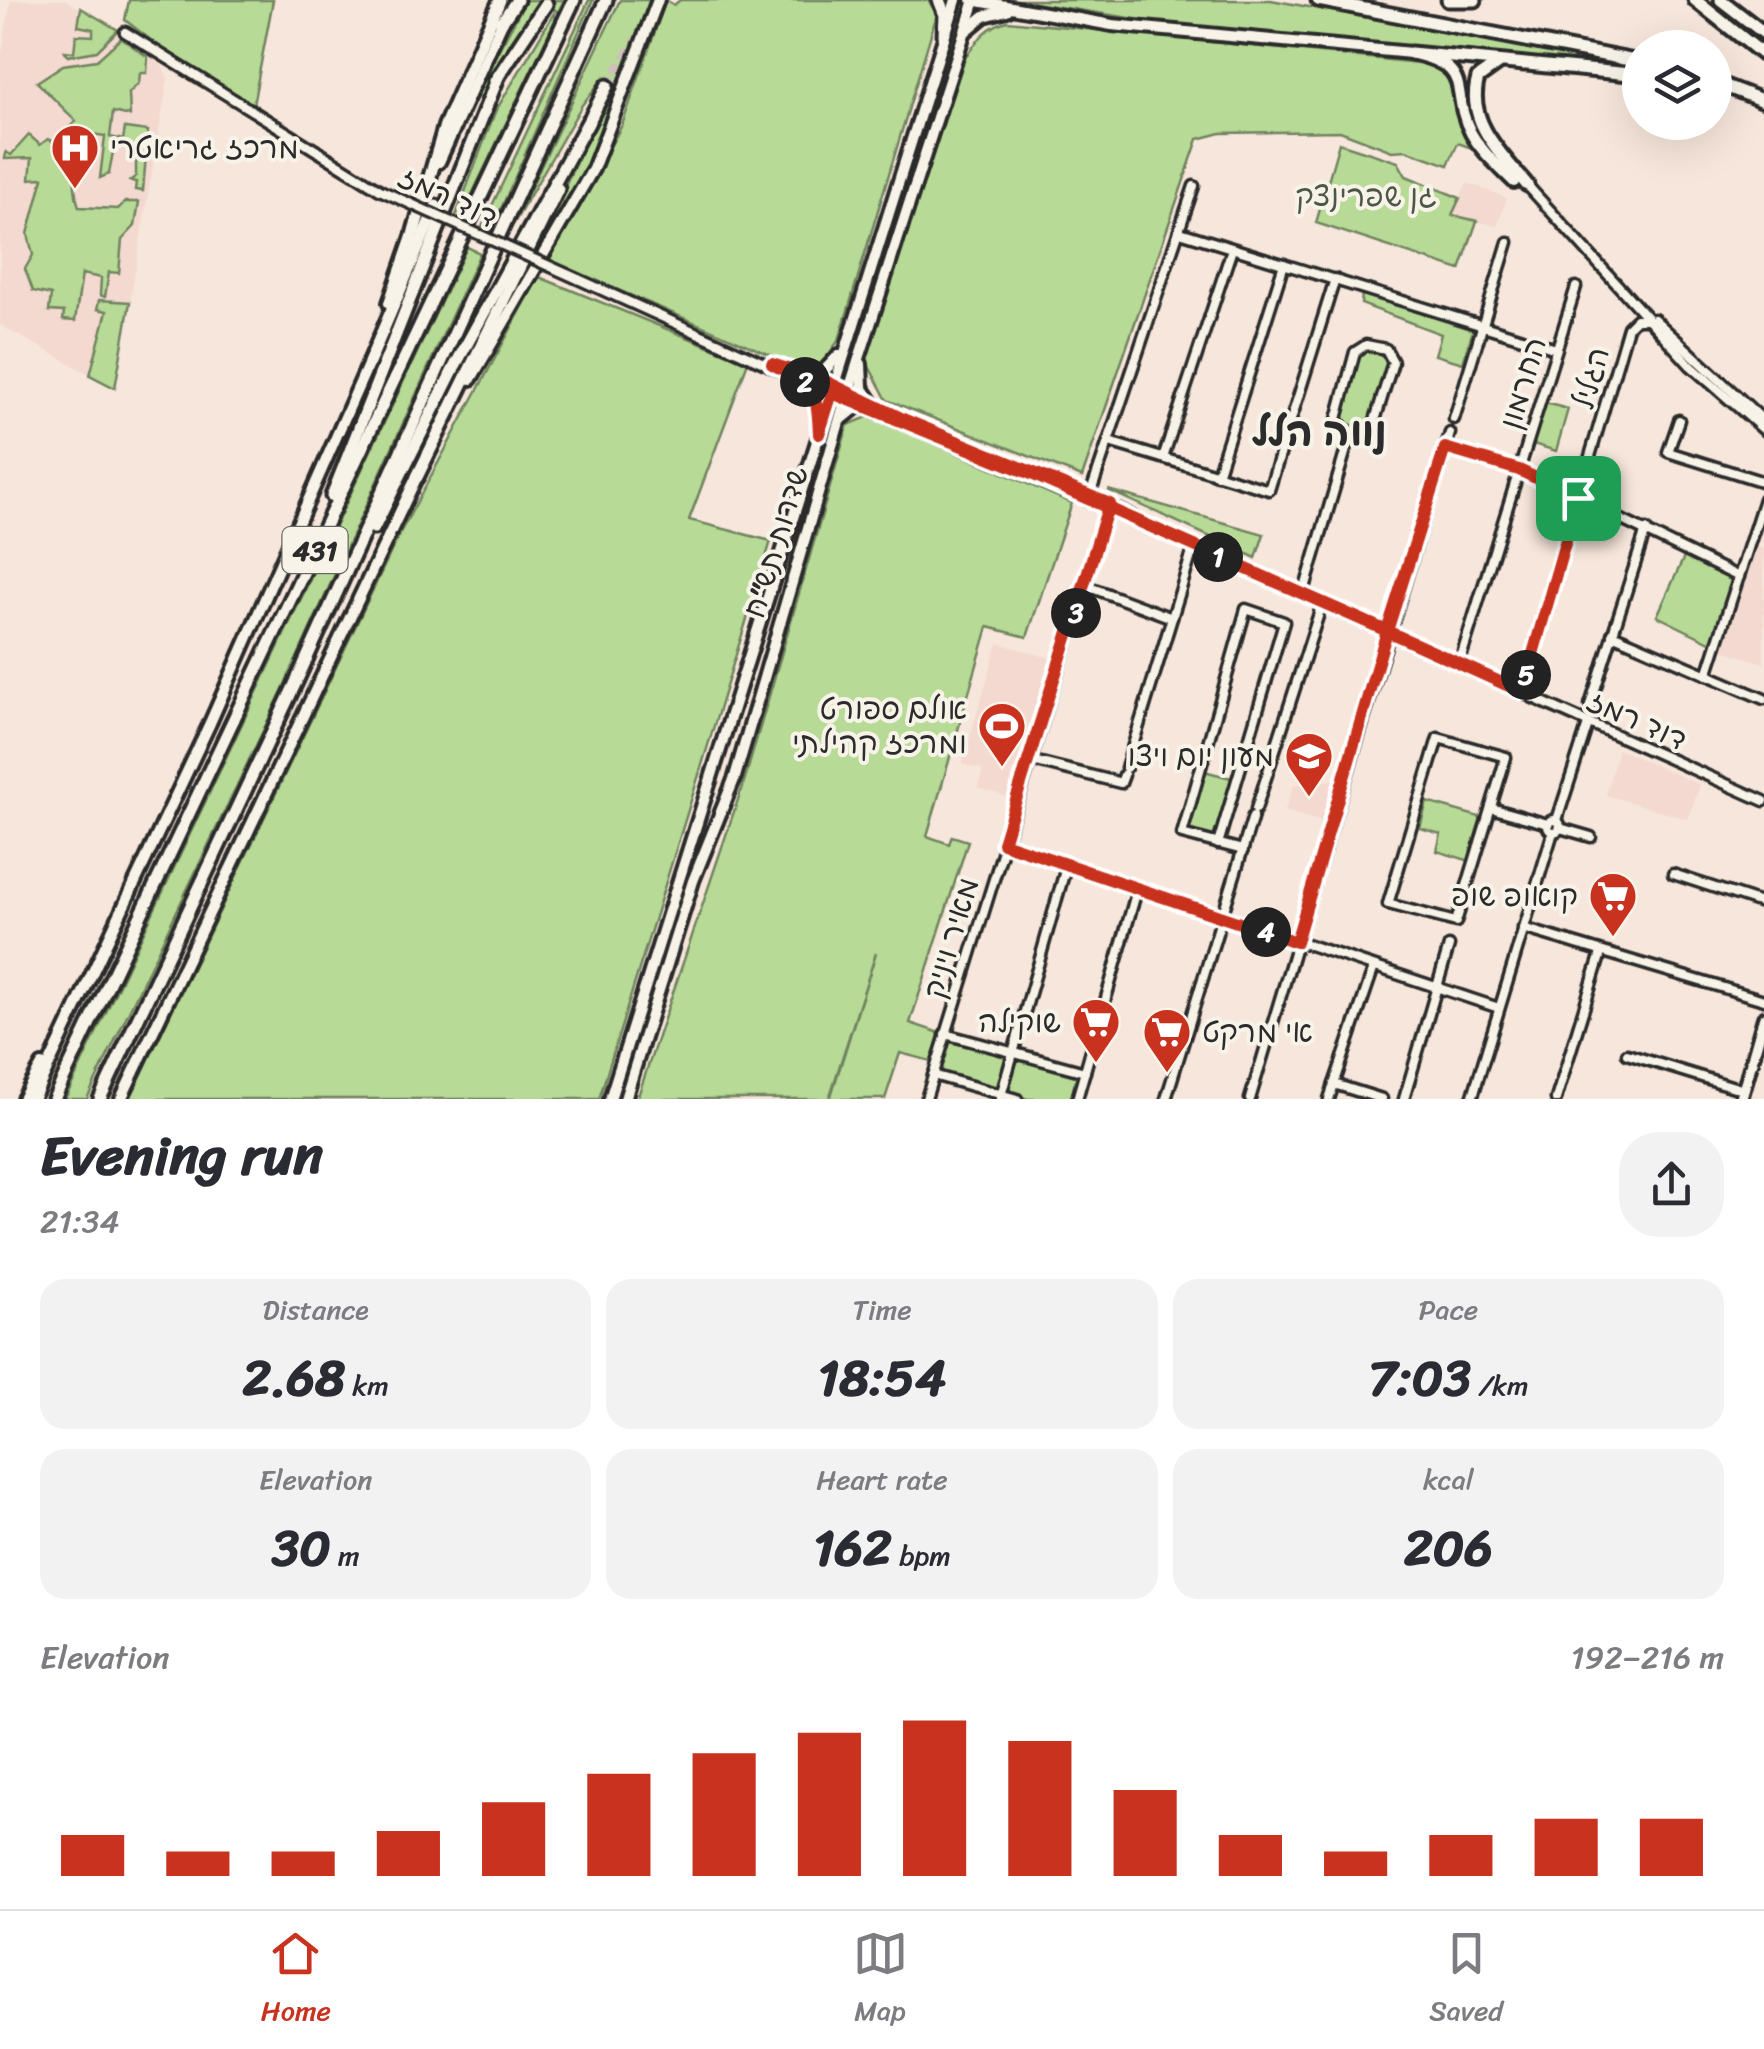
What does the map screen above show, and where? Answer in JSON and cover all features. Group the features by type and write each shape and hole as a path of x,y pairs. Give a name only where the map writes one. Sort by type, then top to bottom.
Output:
{"highway":[{"path":"414,231 446,125 500,0"},
{"path":"502,24 516,0"},
{"name":"431","path":"54,1099 574,0"},
{"name":"431","path":"100,1099 296,682 606,0"},
{"path":"939,0 946,16 944,35"},
{"path":"1318,0 1622,58"},
{"path":"1326,0 1342,4"},
{"path":"1448,0 1475,0"},
{"path":"1695,0 1764,55"},
{"path":"1721,0 1764,33"},
{"path":"369,363 498,77 546,4"},
{"path":"1411,53 1622,74"},
{"path":"1513,62 1499,63 1484,72 1474,100 1493,144 1520,183"},
{"path":"286,613 498,77"},
{"path":"296,682 456,364 606,86"},
{"path":"1732,88 1764,101"},
{"path":"417,477 473,356 544,222 589,120"}],"main road":[{"path":"121,1099 417,477 593,169 658,0"},
{"name":"שדרות תש\"ח","path":"610,1099 956,0"},
{"path":"974,0 1126,26 1411,53 1441,62 1456,74 1471,133 1520,183"},
{"name":"שדרות תש\"ח","path":"625,1099 693,881 734,778 863,343 974,0"},
{"path":"958,45 983,16 999,10 1026,10"},
{"path":"33,1099 369,363 454,123 502,24"},
{"path":"819,434 818,398 804,377 824,370 848,342"},
{"path":"863,343 860,380 872,402"},
{"path":"837,428 847,412 859,405"},
{"path":"24,1099 104,950"},
{"path":"1742,1094 1760,1048 1764,1018"}],"street":[{"name":"דוד רמז","path":"125,32 380,190 833,389 859,405 903,419"},
{"path":"1520,183 1709,385 1764,430"},
{"path":"1089,497 1194,186"},
{"path":"1180,232 1522,338"},
{"path":"1454,419 1508,242"},
{"path":"1163,458 1232,249"},
{"path":"1217,475 1284,264"},
{"path":"1109,442 1269,490 1335,279"},
{"name":"החרמון","path":"1459,664 1576,287"},
{"path":"1618,288 1764,422"},
{"name":"הגליל","path":"1522,692 1628,327 1636,318 1646,319"},
{"path":"1534,342 1556,348"},
{"path":"1366,345 1386,350 1394,362 1372,430 1350,436 1337,419 1354,352 1366,345"},
{"name":"דוד רמז","path":"847,396 872,402 903,419 1089,497 1764,801"},
{"path":"1679,420 1668,452 1764,482"},
{"path":"1250,1099 1387,631 1450,434"},
{"path":"1303,595 1350,436"},
{"path":"1445,448 1519,470 1739,578"},
{"path":"1707,675 1764,499"},
{"name":"מאיר ויניק","path":"926,1099 1108,507"},
{"path":"1590,705 1646,530"},
{"path":"1030,760 1121,783 1194,546"},
{"path":"1084,584 1172,618"},
{"path":"1166,1099 1322,604"},
{"path":"1218,844 1284,622 1246,609 1182,834 1218,844 1242,850"},
{"path":"1612,634 1764,699"},
{"path":"1472,1099 1588,724"},
{"path":"1438,738 1506,757 1491,808 1456,922 1388,904 1438,738"},
{"path":"1491,808 1592,837"},
{"path":"1003,843 1499,1008"},
{"path":"1001,1097 1066,867"},
{"path":"1673,874 1764,904"},
{"path":"1077,1099 1137,890"},
{"path":"1523,928 1764,1000"},
{"path":"1404,1099 1449,946"},
{"path":"1556,1099 1601,953"},
{"path":"1330,1099 1374,967"},
{"path":"946,1034 1085,1072"},
{"path":"1627,1054 1742,1094"},
{"path":"933,1075 1018,1099"},
{"path":"1334,1084 1382,1099"}],"shaded area":[{"name":"מרכז גריאטרי","path":"11,0 66,0 161,64 168,79 115,388 0,325 0,65"},
{"path":"1467,183 1507,198 1497,226 1452,215"},
{"path":"1757,547 1764,549 1764,663 1723,650"},
{"path":"998,643 1053,659 1012,798 978,788 983,770 962,764"},
{"path":"1618,749 1700,785 1688,819 1606,795"},
{"name":"מעון יום ויצו","path":"1333,780 1322,822 1285,811 1294,785"}],"green space":[{"path":"129,0 273,0 253,105 179,62 125,20"},
{"path":"526,0 564,0 558,12 543,1 519,32 481,97 475,93"},
{"path":"589,0 593,0 490,234 481,229"},
{"path":"620,0 650,0 588,166 523,280 609,89 604,77 582,105 513,225"},
{"path":"666,0 674,5 680,0 928,0 937,14 839,340 820,366 801,368 548,260 622,125"},
{"path":"1015,0 1271,0 1602,61 1601,67 1168,24"},
{"path":"81,8 118,30 97,51 68,56 65,51 74,52 76,35 93,36 93,29 78,26"},
{"path":"554,13 556,18 458,224 454,221 495,112"},
{"path":"1008,21 1428,64 1450,80 1460,124 1472,148 1458,143 1448,165 1406,150 1392,151 1340,131 1221,133 1198,139 1082,477 887,400 865,359 965,58 988,30"},
{"path":"121,38 148,57 147,73 140,73 139,83 129,93 130,116 113,112 110,137 123,140 125,128 148,131 143,191 135,190 136,182 130,181 136,176 136,150 114,146 109,174 100,178 105,136 87,133 83,154 75,153 79,207 118,209 125,202 139,202 135,226 122,240 119,273 109,272 105,297 100,295 101,278 82,274 75,321 63,320 64,312 49,311 51,295 33,291 25,269 33,255 28,234 43,178 30,179 32,158 5,159 6,152 11,155 29,135 40,145 48,139 55,142 76,121 37,82 63,65 97,60"},
{"name":"גן שפרינצק","path":"1339,143 1398,162 1406,176 1460,198 1452,215 1477,221 1460,270 1316,223"},
{"path":"467,247 480,253 282,691 87,1099 65,1099"},
{"path":"539,277 748,362 689,520 771,541 599,1099 130,1099 400,533"},
{"path":"1362,294 1473,330 1463,363 1435,355 1441,334 1361,304"},
{"path":"99,300 130,302 115,388 90,375 107,311 97,309"},
{"path":"1360,349 1391,358 1370,430 1339,421"},
{"path":"1545,403 1568,409 1556,451 1533,444"},
{"path":"870,416 1072,503 1027,637 988,627 927,836 949,844 952,836 968,841 910,1023 940,1033 931,1061 900,1053 885,1099 830,1099 876,953 829,1099 637,1099 745,779 848,425"},
{"path":"1108,490 1264,534 1256,558"},
{"path":"1685,555 1733,580 1712,643 1657,616"},
{"path":"1204,771 1231,778 1215,837 1188,830"},
{"path":"1427,802 1483,818 1470,861 1437,851 1441,834 1420,828"},
{"path":"948,1037 1010,1055 1000,1091 938,1072"},
{"path":"1018,1056 1081,1073 1074,1099 1028,1099 1008,1093"}],"tunnel":[{"path":"607,86 664,0"}],"place":[{"name":"מרכז גריאטרי","path":"75,190"},
{"name":"אולם ספורט ומרכז קהילתי","path":"1002,768"},
{"name":"מעון יום ויצו","path":"1309,798"},
{"name":"קואופ שופ","path":"1613,938"},
{"name":"שוקילה","path":"1096,1064"},
{"name":"אי מרקט","path":"1167,1074"}],"district":[{"name":"נווה הלל","path":"1319,431"}],"route":[{"path":"1578,498 1519,470 1445,448 1387,631 1107,510 1036,476 832,393 819,434 818,398 810,386 772,364 825,381 903,419 1110,504 1107,510 1003,843 1296,942 1387,631 1522,692 1578,498"}]}
